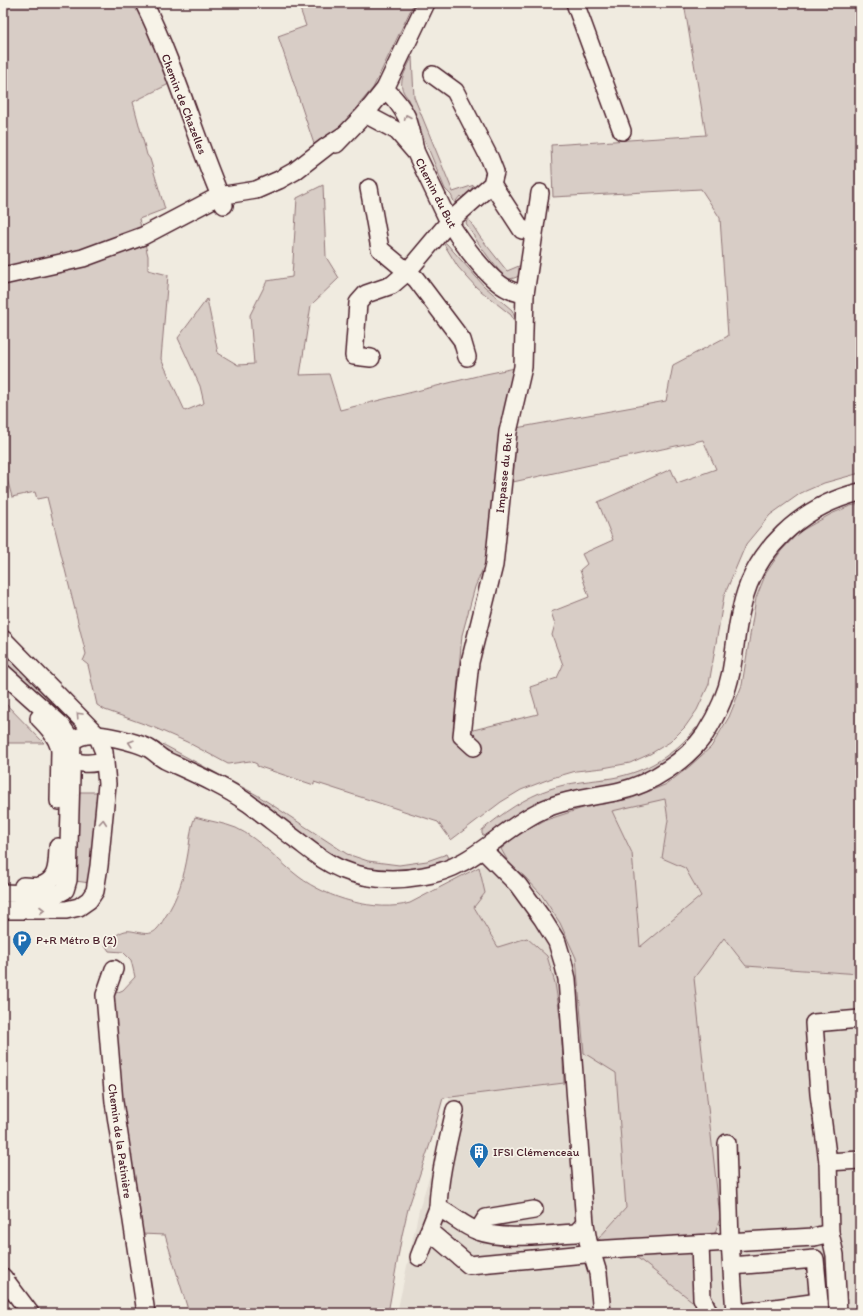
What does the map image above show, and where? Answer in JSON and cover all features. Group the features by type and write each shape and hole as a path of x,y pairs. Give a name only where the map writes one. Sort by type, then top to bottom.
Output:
{"street":[{"name":"Chemin de Chazelles","path":"144,3 176,80 221,201"},
{"path":"3,276 83,258 143,236 202,205 221,201 258,200 284,190 302,179 318,167 329,151 365,114 385,88 426,3"},
{"path":"575,3 622,131"},
{"path":"371,358 354,356 358,303 366,294 392,285 407,272 449,222 492,184 495,172 490,159 455,91 433,75"},
{"name":"Chemin du But","path":"385,88 403,108 412,129 416,153"},
{"name":"Chemin du But","path":"365,114 397,131 416,153 455,232 492,278 508,289 525,294"},
{"path":"492,184 522,230"},
{"path":"369,188 380,249 416,279 462,340 467,357"},
{"name":"Impasse du But","path":"474,747 462,736 470,662 494,565 508,432 523,367 525,294 540,193"},
{"path":"3,885 39,886 48,882 54,876 57,870 58,860 66,752 88,734 114,738 146,747 162,758 181,766 245,801 312,853 341,870 369,878 400,880 441,873 459,865 483,850 523,820 542,810 578,798 623,790 640,785 655,778 687,754 704,735 723,698 731,674 741,608 750,582 763,557 779,537 814,510 832,501 860,492"},
{"path":"3,639 97,735 104,752 106,784 99,866 95,891 89,900 80,907 66,910 3,910"},
{"path":"3,673 60,724 66,752 70,784 68,880 65,890 56,895 3,893"},
{"path":"3,681 51,729 66,752 82,764 105,760"},
{"path":"483,850 518,885 542,918 557,942 563,962 567,979 585,1224 588,1241 598,1273 602,1313"},
{"name":"Chemin de la Patinière","path":"114,969 105,995 114,1102 146,1313"},
{"path":"838,1313 835,1255 830,1233 828,1162 819,1094 814,1023 860,1019"},
{"path":"418,1257 438,1208 442,1172 455,1110"},
{"path":"727,1143 730,1242 732,1266 737,1313 819,1307 815,1259 732,1266"},
{"path":"828,1162 860,1160"},
{"path":"438,1208 478,1231 505,1237 576,1233 585,1224"},
{"path":"478,1231 486,1218 534,1210"},
{"path":"429,1231 469,1265 584,1254 592,1250 814,1237 830,1233"},
{"path":"700,1244 702,1298 709,1313"},
{"path":"4,1281 30,1313"}],"shaded area":[{"path":"3,3 135,3 149,30 169,84 133,102 147,155 150,159 165,209 139,219 148,256 148,270 168,275 161,359 185,411 204,403 200,386 178,338 207,299 218,353 238,365 254,364 250,315 267,281 292,277 297,198 323,185 326,257 339,278 311,305 300,375 329,374 340,410 515,368 493,496 485,564 475,587 462,635 453,735 538,714 530,687 557,678 563,665 552,635 555,624 551,612 589,597 580,570 587,564 582,554 613,540 598,502 671,469 677,483 716,469 703,440 513,482 516,428 666,401 673,365 728,336 720,218 701,189 553,197 551,145 706,135 684,3 860,3 860,473 824,483 801,493 770,515 746,544 724,596 709,684 697,710 685,727 670,742 650,754 630,763 576,771 552,778 521,790 501,802 451,840 438,822 314,782 314,785 257,766 257,764 250,761 228,764 187,742 155,728 105,710 97,705 88,665 83,661 86,654 47,497 37,499 35,492 12,497 6,475 3,471"},
{"path":"298,3 414,3 373,88 340,127 314,144 278,36 306,26"},
{"path":"412,57 414,97 453,192 474,185 466,197 464,195 462,198 460,196 456,201 460,206 457,208 451,195 445,189 402,87 403,77"},
{"path":"468,218 480,237 507,271 526,263 523,270 517,277 506,279 484,252 470,230 466,223"},
{"path":"442,241 447,244 484,286 512,310 519,327 517,327 511,315 476,287 458,267"},
{"path":"860,504 860,974 746,966 724,938 694,978 720,1218 692,1301 639,1259 598,1239 626,1208 616,1073 584,1053 576,958 560,923 541,894 524,876 510,865 501,849 512,839 543,821 589,806 630,799 667,784 711,747 729,717 742,685 756,598 766,573 781,551 799,532 831,514 850,506","holes":["665,799 668,820 662,858 685,868 701,896 640,947 632,853 612,811"]},
{"path":"7,649 68,712 61,719 3,667 3,653"},
{"path":"3,701 44,743 3,743"},
{"path":"696,728 698,728 674,755 660,765 629,781 486,837 482,834 482,830 506,812 541,792 565,785 625,775 648,766 669,754"},
{"path":"134,735 164,745 257,795 347,854 368,861 399,865 427,861 447,854 451,862 414,872 365,870 339,861"},
{"path":"75,792 102,792 90,883 75,881"},
{"path":"665,798 668,820 662,858 685,868 724,938 746,966 860,974 860,1313 397,1313 419,1210 438,1149 450,1097 564,1083 561,1022 555,983 547,956 527,938 499,948 474,907 485,893 479,867 501,849 510,865 524,876 541,894 560,923 632,853 612,810"},
{"path":"195,817 236,828 253,838 291,871 310,885 337,897 367,905 397,906 410,903 479,867 485,893 474,907 498,947 527,938 547,956 555,983 561,1022 564,1083 443,1098 432,1138 408,1209 388,1313 189,1313 165,1235 141,1234 124,1114 111,995 123,990 135,977 131,960 123,952 109,951 105,945 119,933 129,931 146,934 153,932 160,925 169,911 180,887 185,870 191,830"}],"place":[{"name":"P+R Métro B (2)","path":"22,957"},
{"name":"IFSI Clémenceau","path":"479,1169"}]}
